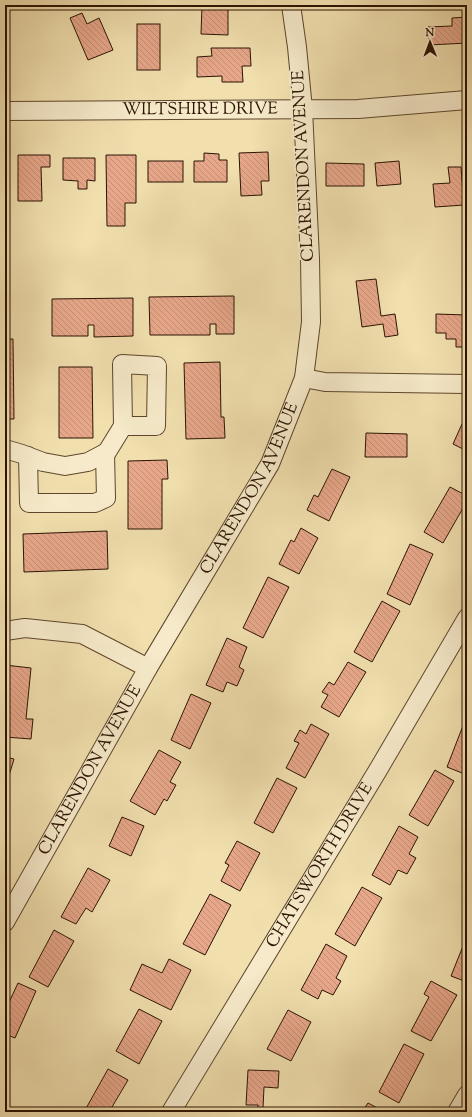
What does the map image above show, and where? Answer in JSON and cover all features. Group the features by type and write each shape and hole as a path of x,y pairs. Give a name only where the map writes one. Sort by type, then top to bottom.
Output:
{"street":[{"name":"CLARENDON AVENUE","path":"5,922 148,668 270,464 304,378 311,322 310,259 303,109 291,5"},
{"name":"WILTSHIRE DRIVE","path":"7,105 358,109 467,100"},
{"path":"304,378 325,382 467,384"},
{"path":"5,450 28,456 43,462 65,466 88,462 107,452 123,426"},
{"path":"28,456 29,503 95,503 106,498 105,453"},
{"name":"CHATSWORTH DRIVE","path":"171,1112 378,770 467,618"},
{"path":"5,631 25,628 82,634 148,668"},
{"path":"457,1112 467,1095"}],"building":[{"path":"202,5 228,5 228,35 201,34"},
{"path":"82,13 87,24 99,18 113,50 88,60 70,18"},
{"path":"467,17 467,43 429,45 428,27 452,26 452,18"},
{"path":"137,24 160,24 160,70 137,70"},
{"path":"211,48 250,48 251,66 242,66 243,82 222,82 222,76 197,77 197,57 212,56"},
{"path":"268,152 269,181 261,181 262,195 241,196 239,153"},
{"path":"204,153 219,154 219,160 227,160 227,182 194,182 194,161 204,161"},
{"path":"18,155 50,155 50,167 41,167 42,201 18,201"},
{"path":"106,155 136,155 136,203 125,203 125,226 107,226"},
{"path":"63,158 95,158 95,181 87,180 87,189 78,189 78,181 63,180"},
{"path":"148,161 183,161 183,182 148,182"},
{"path":"399,161 401,184 377,186 375,163"},
{"path":"326,163 364,164 364,186 326,186"},
{"path":"448,167 461,167 464,205 435,207 433,184 450,183"},
{"path":"376,279 381,316 395,314 398,335 385,337 383,324 362,327 356,281"},
{"path":"234,296 234,334 216,334 216,324 210,324 210,335 150,335 149,297"},
{"path":"133,298 133,336 94,337 94,325 88,325 88,336 52,336 52,299"},
{"path":"436,314 467,315 467,347 456,347 456,339 446,339 446,333 436,333"},
{"path":"5,339 13,339 14,419 5,419"},
{"path":"220,362 221,417 224,417 225,438 186,439 184,363"},
{"path":"59,367 92,367 93,438 59,438"},
{"path":"462,424 467,426 467,456 463,454 465,450 453,444"},
{"path":"366,433 407,434 407,457 365,457"},
{"path":"167,460 168,479 162,479 162,529 128,529 128,461"},
{"path":"332,469 350,477 329,521 307,510 314,495 318,497"},
{"path":"450,487 467,496 467,501 443,543 424,532"},
{"path":"301,528 318,538 299,574 279,564 291,540 294,542"},
{"path":"107,531 108,569 24,572 23,534"},
{"path":"410,544 433,554 410,605 387,594"},
{"path":"268,577 289,587 263,638 243,628"},
{"path":"382,601 400,611 372,662 354,652"},
{"path":"227,638 247,647 239,667 244,670 237,686 227,682 223,692 206,685"},
{"path":"348,662 366,672 339,717 321,707 328,695 322,692 329,682 334,685"},
{"path":"5,665 31,668 26,719 33,719 31,739 5,737"},
{"path":"191,694 211,703 190,749 171,740"},
{"path":"464,723 467,724 467,775 447,767"},
{"path":"311,724 329,734 305,778 286,768 299,743 294,741 300,730 306,734"},
{"path":"159,750 181,762 170,782 176,785 167,801 164,799 155,815 130,801"},
{"path":"5,757 14,759 5,789"},
{"path":"435,770 454,781 428,826 409,815"},
{"path":"277,778 297,788 273,833 254,823"},
{"path":"122,817 144,826 131,856 109,846"},
{"path":"399,826 418,837 409,854 416,858 407,874 398,870 390,885 372,875"},
{"path":"237,841 260,853 240,891 221,881 229,865 225,863"},
{"path":"88,868 110,880 92,912 86,908 76,924 61,917"},
{"path":"362,887 382,898 355,946 335,934"},
{"path":"210,894 231,905 205,955 183,944"},
{"path":"54,930 74,941 48,987 29,977"},
{"path":"467,936 467,982 451,976"},
{"path":"326,944 347,956 336,978 341,981 333,995 322,990 318,999 301,990"},
{"path":"169,959 191,970 171,1010 130,990 142,964 162,973"},
{"path":"431,981 457,995 431,1041 411,1031 429,997 424,994"},
{"path":"18,983 36,991 15,1038 5,1034 5,1011"},
{"path":"139,1009 162,1021 139,1064 116,1051"},
{"path":"288,1010 311,1022 291,1061 267,1049"},
{"path":"404,1044 424,1054 399,1103 379,1092"},
{"path":"108,1069 128,1080 109,1112 84,1112"},
{"path":"248,1070 279,1071 278,1088 264,1087 263,1108 258,1108 258,1105 246,1105"},
{"path":"368,1103 385,1112 362,1112"}]}
